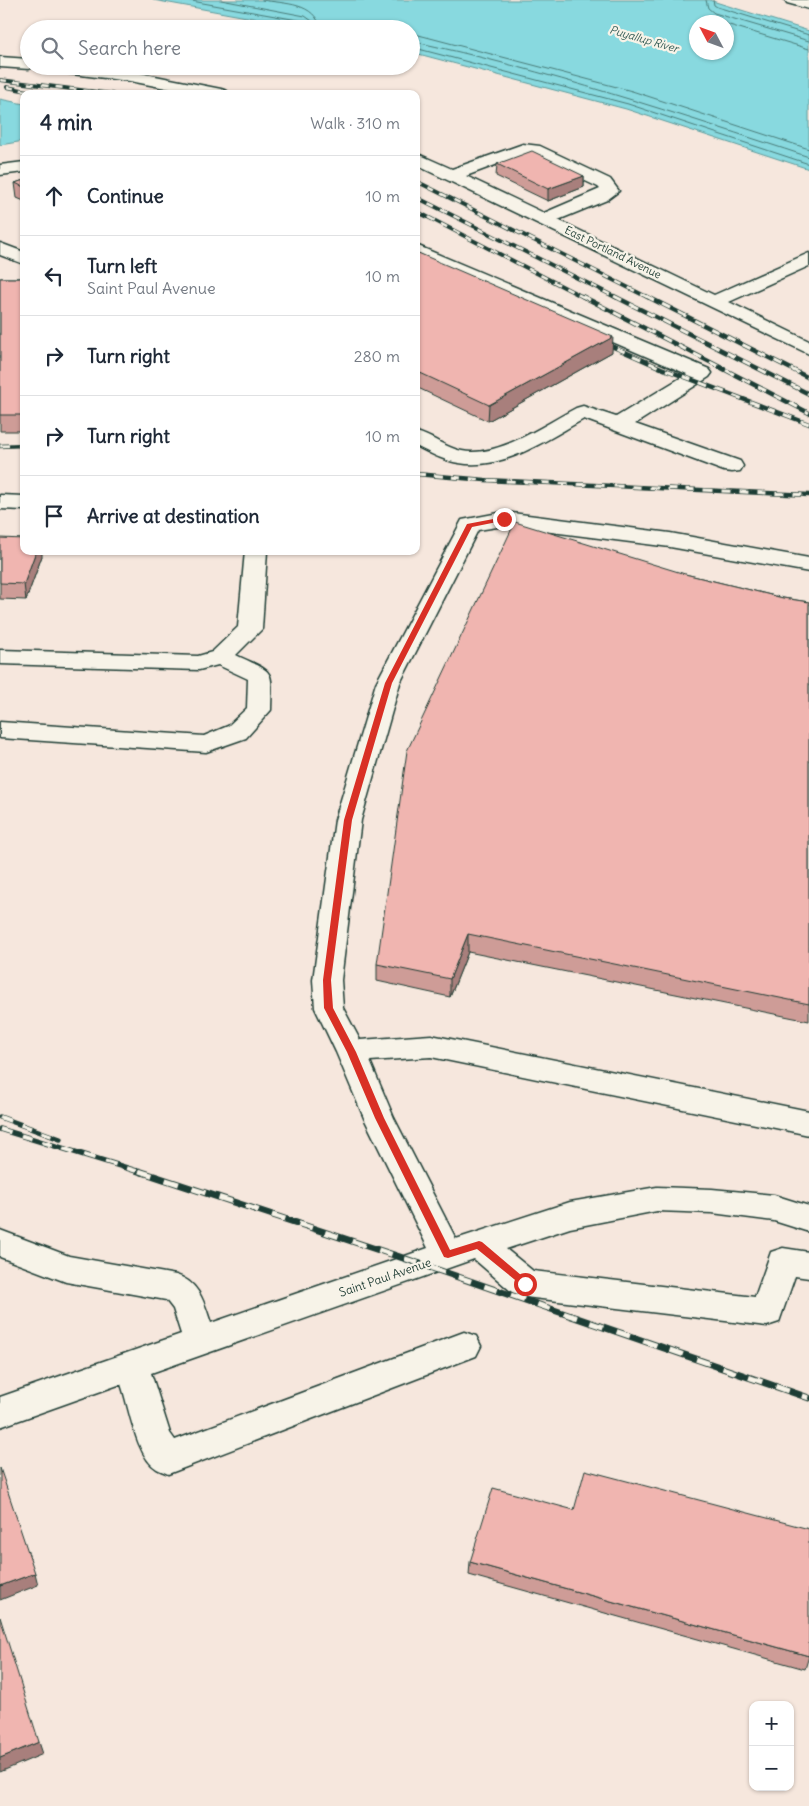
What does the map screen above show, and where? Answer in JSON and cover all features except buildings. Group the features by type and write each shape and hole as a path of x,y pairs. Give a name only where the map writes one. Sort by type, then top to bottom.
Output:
{"street":[{"path":"792,0 809,5"},
{"path":"0,62 20,63"},
{"path":"122,75 201,90"},
{"path":"452,175 523,149 534,150 604,183 610,191 545,219"},
{"name":"East Portland Avenue","path":"420,160 809,348"},
{"path":"0,170 20,168"},
{"path":"0,248 20,257"},
{"path":"420,252 702,373 618,425"},
{"path":"714,302 809,260"},
{"path":"420,452 481,459 503,453 583,412 732,466"},
{"path":"420,440 459,457"},
{"path":"0,502 20,503"},
{"path":"448,1254 380,1118 329,1008 327,980 348,820 388,683 470,526 504,519 670,540 809,565"},
{"path":"0,657 199,663 220,657 250,629 256,555"},
{"path":"0,730 206,744 237,732 259,710 260,676 220,657"},
{"path":"351,1052 431,1046 809,1123"},
{"name":"Saint Paul Avenue","path":"0,1412 448,1254 570,1215 657,1199 712,1201 774,1208 809,1219"},
{"path":"479,1244 525,1284 767,1312 783,1261 809,1265"},
{"path":"6,1254 66,1269 176,1288 188,1303 200,1341"},
{"path":"131,1366 142,1395 154,1439 168,1458 464,1346"}],"water":[{"name":"Puyallup River","path":"153,0 709,0 809,31 809,169 626,109 420,54 420,20 263,20"},
{"path":"0,99 20,103 20,142 0,145"}],"railway":[{"path":"0,80 80,90"},
{"path":"7,87 22,90"},
{"path":"420,183 649,298"},
{"path":"420,199 617,298"},
{"path":"420,213 585,298"},
{"path":"582,296 809,413"},
{"path":"614,296 809,394"},
{"path":"646,296 809,378"},
{"path":"600,341 661,368 809,424"},
{"path":"0,446 20,445"},
{"path":"420,474 485,480 809,495"},
{"path":"0,1117 60,1139"},
{"path":"0,1129 143,1173"},
{"path":"139,1171 406,1259 809,1398"}],"route":[{"path":"504,519 470,526 388,683 348,820 327,980 329,1008 380,1118 448,1254 479,1244 525,1284"}]}
